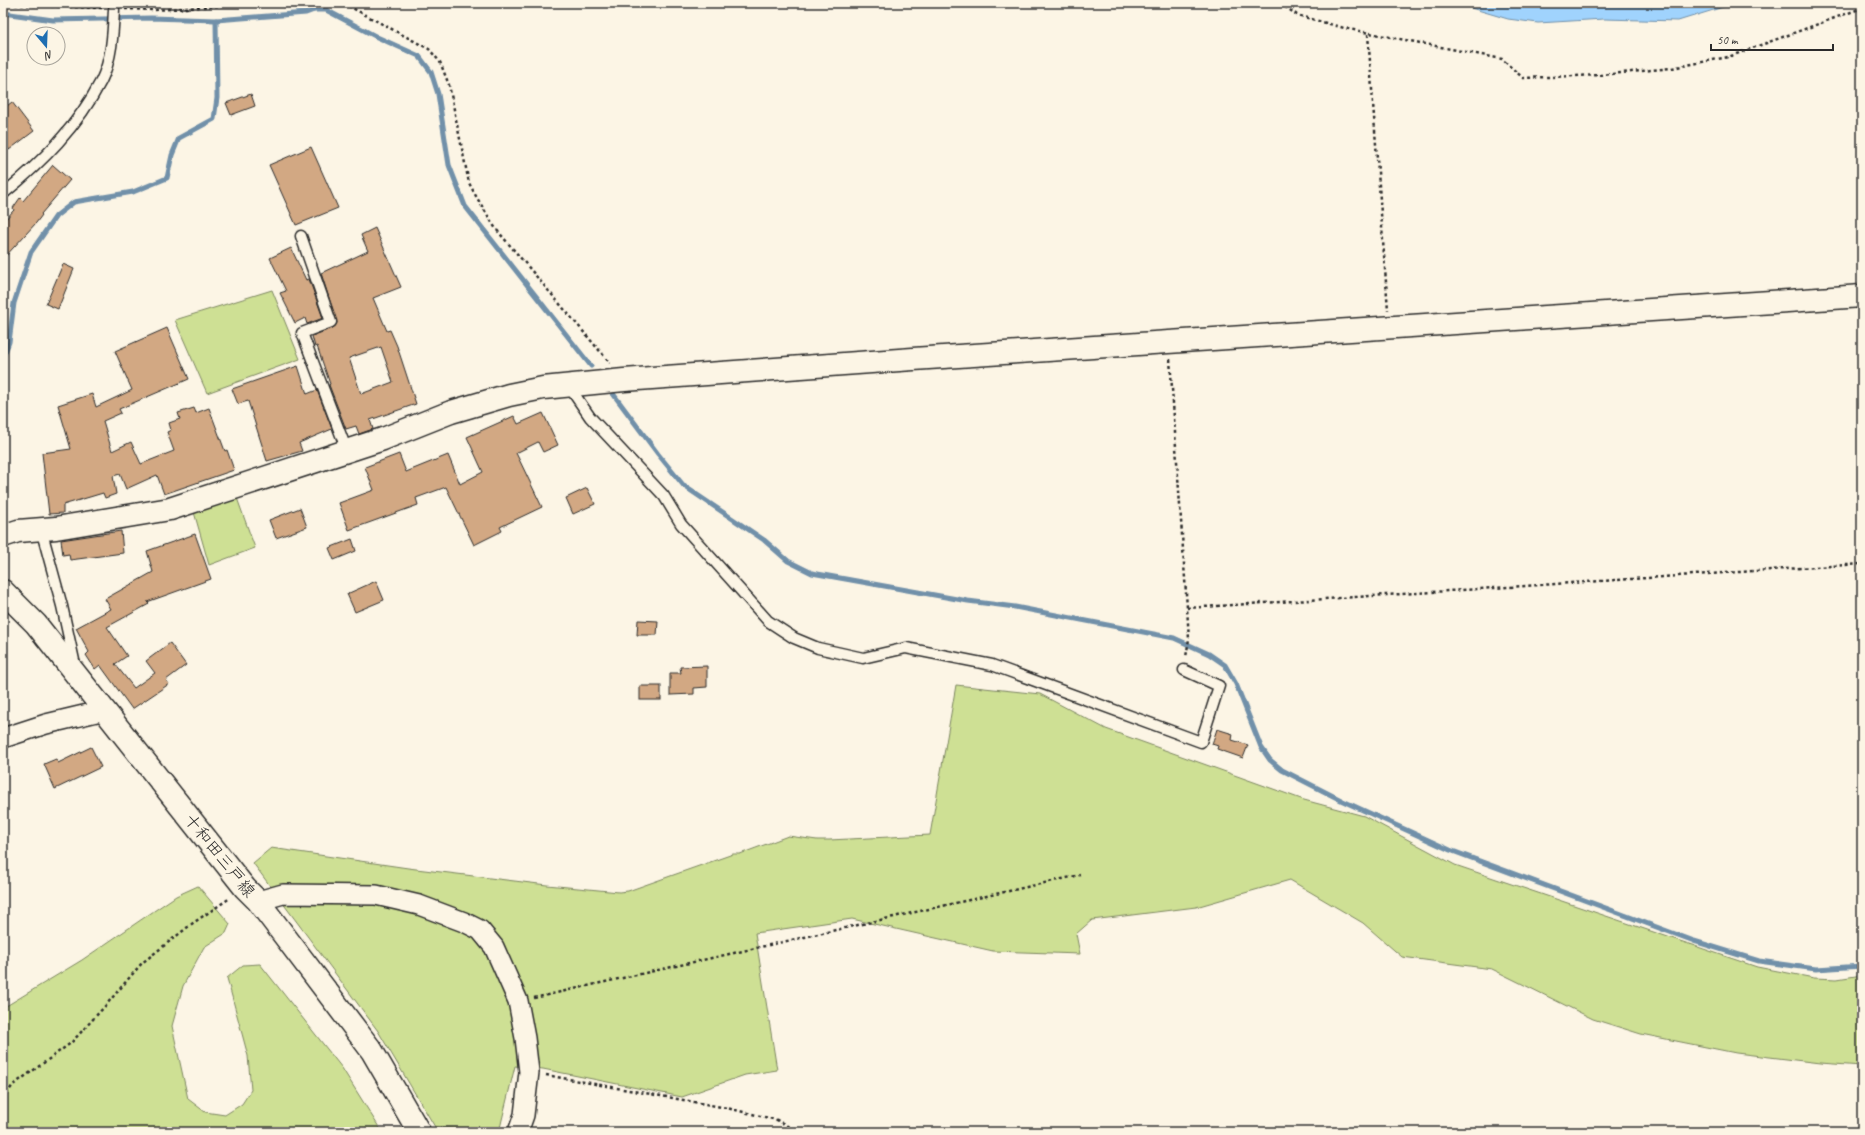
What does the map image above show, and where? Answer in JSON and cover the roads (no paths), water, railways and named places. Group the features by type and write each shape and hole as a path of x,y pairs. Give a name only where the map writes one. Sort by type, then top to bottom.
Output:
{"street":[{"path":"3,536 18,531 41,529 170,509 347,451 458,410 509,395 543,388 624,380 1168,341 1862,296"},
{"name":"十和田三戸線","path":"3,591 36,624 78,676 251,894 372,1051 419,1132"},
{"path":"3,738 46,724 105,710"},
{"path":"251,894 376,896 419,905 464,922 480,930 494,947 518,1001 525,1038 529,1072 524,1115 518,1132"}],"lane":[{"path":"3,194 35,168 72,126 101,80 109,54 114,11"},
{"path":"300,236 331,322 302,333 347,451"},
{"path":"568,385 590,418 664,496 681,524 768,621 794,638 818,648 863,658 906,648 992,665 1201,742 1219,686 1184,670"},
{"path":"41,529 62,606 78,676"}],"water":[{"path":"1454,3 1736,3 1678,21 1604,19 1538,23 1508,19"}],"waterway":[{"path":"313,5 314,10 326,10 377,37 419,56 431,72 438,94 449,165 465,206 591,366"},
{"path":"3,357 9,342 14,303 31,252 56,216 74,202 133,192 167,178 172,155 179,138 214,119 217,98 216,20 306,13 314,10"},
{"path":"3,13 53,20 151,18 216,20"},
{"path":"611,391 684,486 764,540 788,561 812,573 968,601 1015,607 1174,638 1209,654 1225,665 1236,684 1261,747 1270,760 1282,770 1343,801 1450,850 1694,941 1759,961 1816,969 1862,966"}]}
